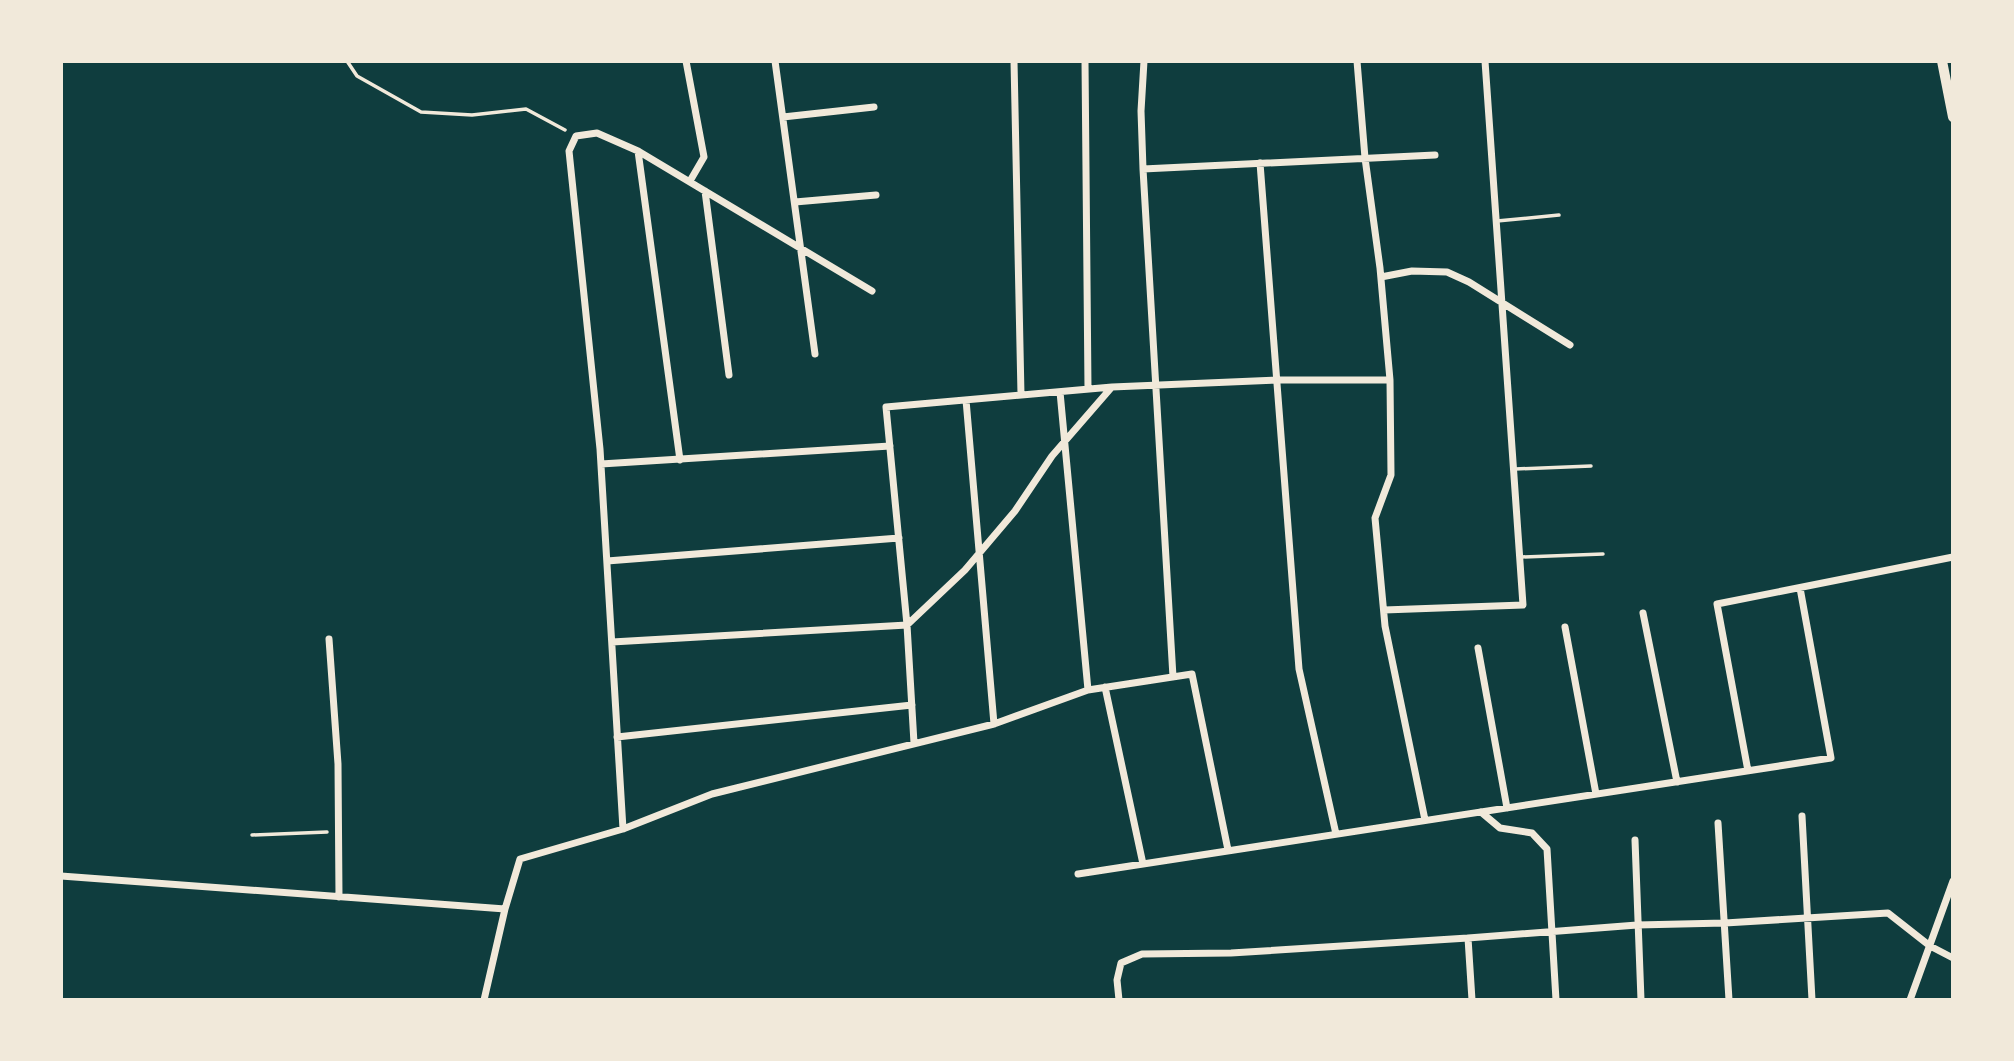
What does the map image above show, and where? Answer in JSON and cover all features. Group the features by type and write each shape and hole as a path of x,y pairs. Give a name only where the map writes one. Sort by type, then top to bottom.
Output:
{"street":[{"path":"686,61 704,157 690,181"},
{"path":"775,61 815,354"},
{"path":"1014,61 1021,396"},
{"path":"1084,61 1088,390"},
{"path":"1144,61 1141,111 1143,169 1173,677"},
{"path":"1357,61 1390,380 1391,475 1376,518 1385,626 1425,820"},
{"path":"1384,610 1522,605 1485,61"},
{"path":"1942,61 1953,117"},
{"path":"783,117 874,107"},
{"path":"623,829 601,464 569,151 576,136 597,133 638,151 872,291"},
{"path":"638,151 680,460"},
{"path":"1143,169 1434,155"},
{"path":"1260,163 1300,669 1336,834"},
{"path":"705,191 729,375"},
{"path":"795,202 876,195"},
{"path":"1381,277 1412,271 1447,272 1469,282 1570,345"},
{"path":"914,743 908,625 886,407 1112,387 1276,380 1390,380"},
{"path":"612,642 908,625 965,570 1015,511 1052,456 1112,387"},
{"path":"1060,392 1088,690"},
{"path":"966,400 994,724"},
{"path":"601,464 890,446"},
{"path":"607,561 899,538"},
{"path":"1748,771 1717,604 1953,557"},
{"path":"1078,874 1831,758 1800,588"},
{"path":"1643,613 1677,782"},
{"path":"1565,627 1597,794"},
{"path":"329,639 338,764 340,897"},
{"path":"1478,648 1507,808"},
{"path":"484,1000 505,909 520,859 623,829 712,794 994,724 1088,690 1192,674 1228,850"},
{"path":"1105,687 1143,864"},
{"path":"618,737 912,705"},
{"path":"1481,812 1500,828 1532,833 1547,849 1556,1000"},
{"path":"1802,816 1812,1000"},
{"path":"1718,823 1729,1000"},
{"path":"1635,840 1641,1000"},
{"path":"61,876 505,909"},
{"path":"1910,1000 1953,881"},
{"path":"1119,1000 1117,980 1121,963 1142,954 1231,953 1637,925 1725,923 1888,913 1930,946 1953,958"},
{"path":"1468,938 1472,1000"}],"lane":[{"path":"1495,221 1559,215"},
{"path":"1513,469 1591,466"},
{"path":"1519,557 1603,554"}],"path":[{"path":"347,61 357,76 421,112 472,115 526,109 576,136"},
{"path":"252,835 339,832"}]}
